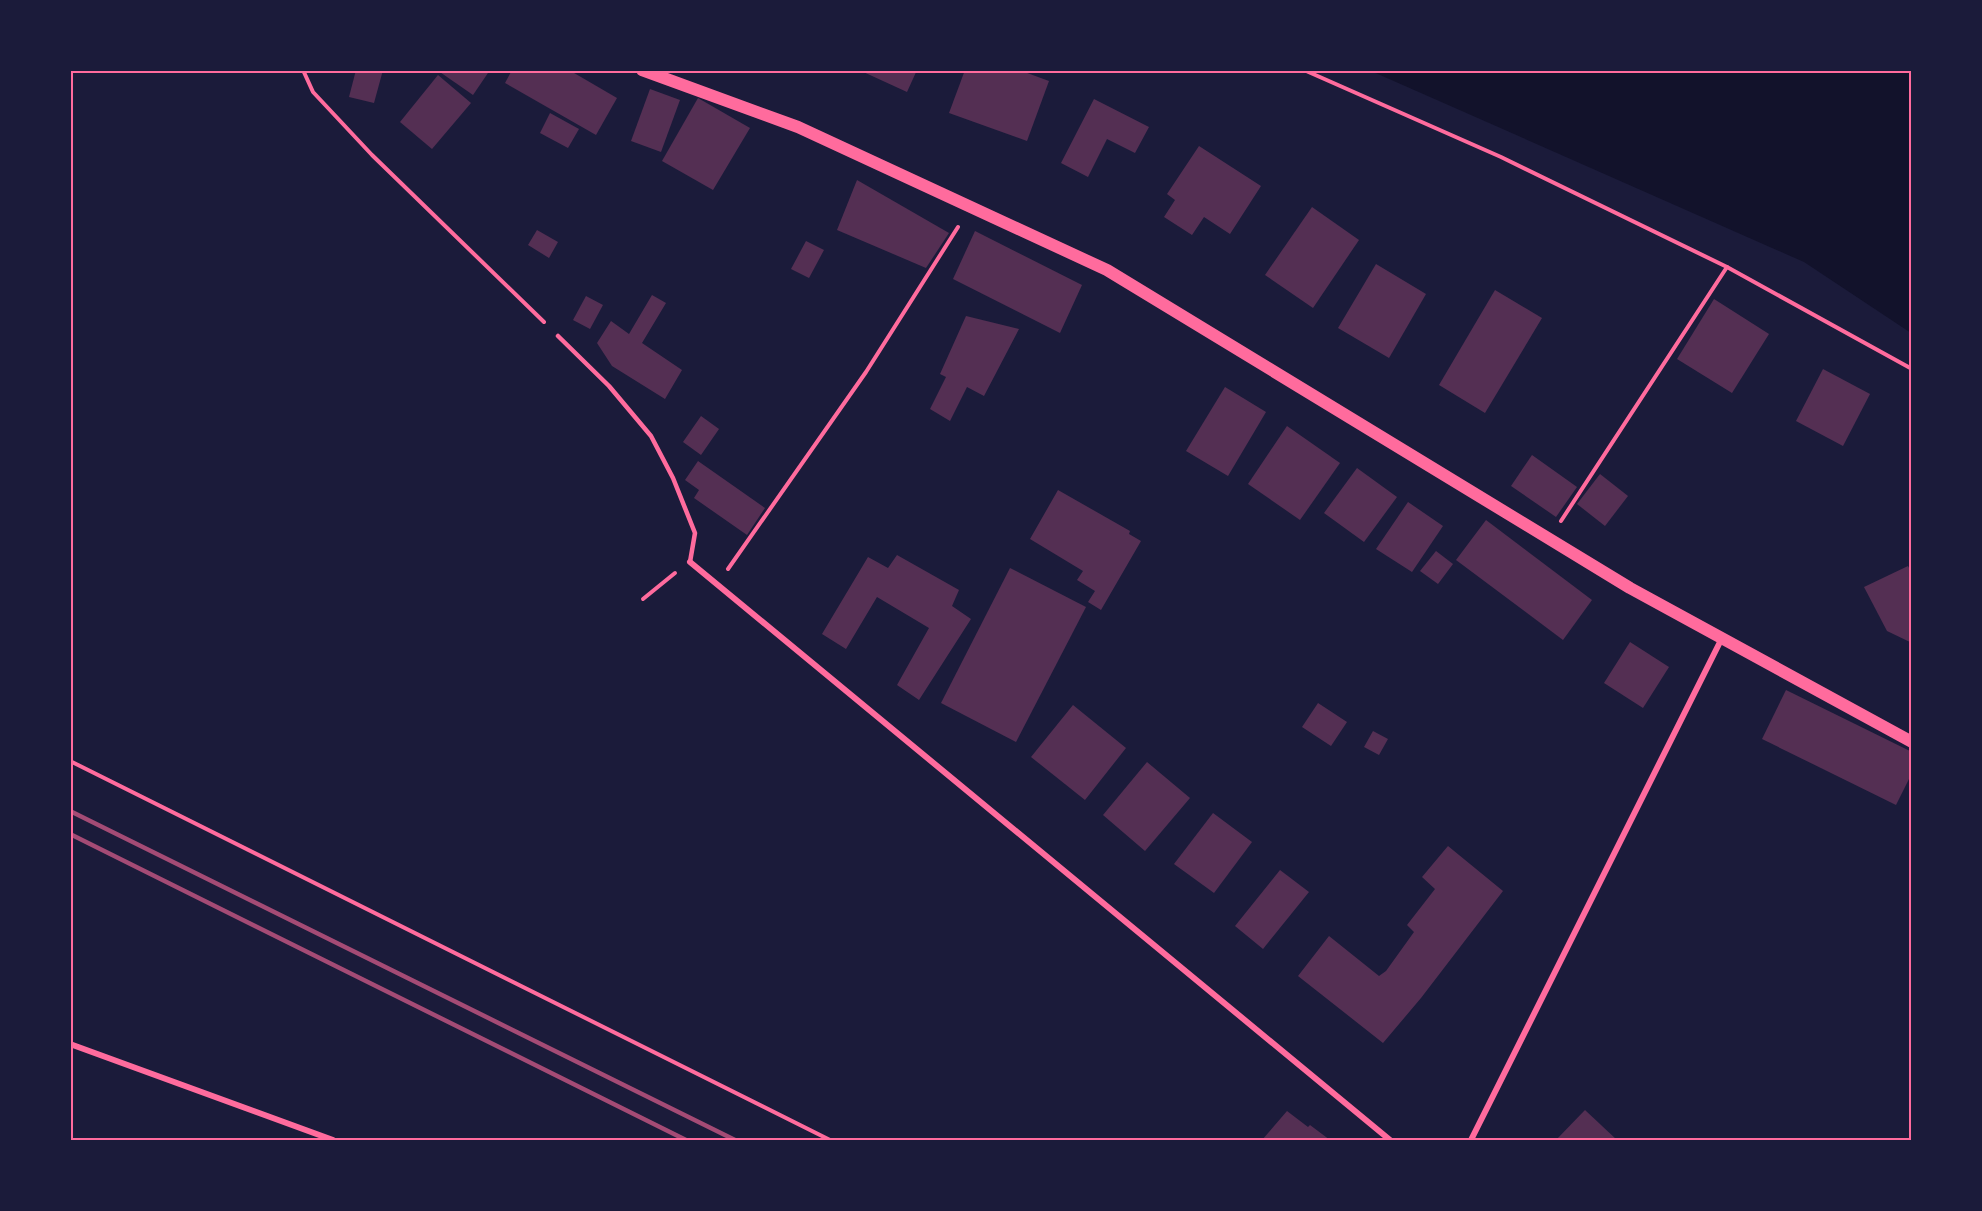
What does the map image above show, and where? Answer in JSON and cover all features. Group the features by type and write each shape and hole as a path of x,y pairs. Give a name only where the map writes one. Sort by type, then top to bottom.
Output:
{"main road":[{"path":"642,70 798,127 1107,270 1630,588 1911,742"}],"street":[{"path":"690,562 1390,1140"},
{"path":"1471,1140 1722,638"},
{"path":"70,1044 333,1140"}],"lane":[{"path":"558,336 609,386 651,436 673,478 696,533 690,562"}],"path":[{"path":"303,70 313,92 372,155 558,336"},
{"path":"1304,70 1501,157 1727,267 1911,369"},
{"path":"717,584 866,372 971,207"},
{"path":"1550,539 1727,267"},
{"path":"643,599 690,562"},
{"path":"70,761 830,1140"}],"shaded area":[{"path":"1371,71 1911,71 1911,333 1804,262"}],"building":[{"path":"356,70 383,70 374,103 349,97"},
{"path":"437,70 490,70 473,95"},
{"path":"512,70 569,70 617,98 596,135 505,83"},
{"path":"859,70 917,70 907,92"},
{"path":"965,70 1019,70 1049,81 1027,141 949,113"},
{"path":"438,75 471,103 432,149 400,122"},
{"path":"650,89 680,100 661,152 631,141"},
{"path":"698,98 750,128 713,190 662,161"},
{"path":"1094,99 1149,127 1135,153 1107,139 1088,177 1061,163"},
{"path":"550,113 579,129 568,148 540,133"},
{"path":"1199,146 1261,186 1230,234 1204,217 1192,235 1164,217 1175,200 1167,194"},
{"path":"857,180 949,233 926,268 837,230"},
{"path":"1312,207 1359,240 1313,308 1265,275"},
{"path":"537,230 558,242 549,258 528,245"},
{"path":"975,231 1082,285 1060,333 953,279"},
{"path":"806,241 824,250 809,278 791,269"},
{"path":"1376,264 1426,294 1389,358 1338,328"},
{"path":"1495,290 1542,318 1485,413 1439,385"},
{"path":"652,295 666,303 642,343 682,370 665,399 612,366 597,343 611,321 629,334"},
{"path":"586,296 603,305 590,329 573,320"},
{"path":"1714,299 1769,334 1732,393 1677,359"},
{"path":"966,316 1019,329 984,396 967,387 950,421 930,409 946,377 940,374"},
{"path":"1823,369 1870,394 1843,446 1796,421"},
{"path":"1225,387 1266,412 1228,476 1186,451"},
{"path":"701,416 719,429 701,455 683,442"},
{"path":"1287,426 1340,463 1300,520 1248,484"},
{"path":"1532,455 1577,487 1556,517 1511,486"},
{"path":"698,461 765,508 747,535 694,498 699,490 685,480"},
{"path":"1357,468 1397,497 1364,542 1324,513"},
{"path":"1600,474 1628,496 1605,526 1577,504"},
{"path":"1058,490 1130,531 1129,534 1141,541 1101,610 1088,602 1095,591 1077,580 1083,571 1030,539"},
{"path":"1408,502 1443,526 1412,572 1376,549"},
{"path":"1486,520 1592,600 1563,640 1456,560"},
{"path":"1436,551 1453,564 1438,584 1420,571"},
{"path":"897,555 959,590 952,606 971,619 919,700 897,685 929,628 877,597 846,649 822,634 868,557 888,568"},
{"path":"1908,566 1912,573 1912,643 1887,631 1864,587"},
{"path":"1010,568 1086,607 1016,742 941,703"},
{"path":"1630,642 1669,667 1643,708 1604,683"},
{"path":"1786,690 1912,752 1912,773 1896,805 1762,739"},
{"path":"1318,703 1347,722 1331,746 1302,727"},
{"path":"1073,705 1126,748 1085,800 1031,757"},
{"path":"1373,731 1388,739 1379,755 1364,747"},
{"path":"1147,762 1190,798 1145,851 1103,815"},
{"path":"1213,813 1252,842 1214,893 1174,864"},
{"path":"1448,846 1503,891 1421,998 1383,1043 1298,976 1329,936 1379,976 1386,971 1414,932 1407,925 1435,889 1422,877"},
{"path":"1280,870 1309,892 1263,949 1235,926"},
{"path":"1585,1110 1617,1140 1556,1140"},
{"path":"1287,1111 1308,1127 1310,1125 1330,1140 1262,1140"}],"railway":[{"path":"70,811 735,1140"},
{"path":"70,834 686,1140"}]}
